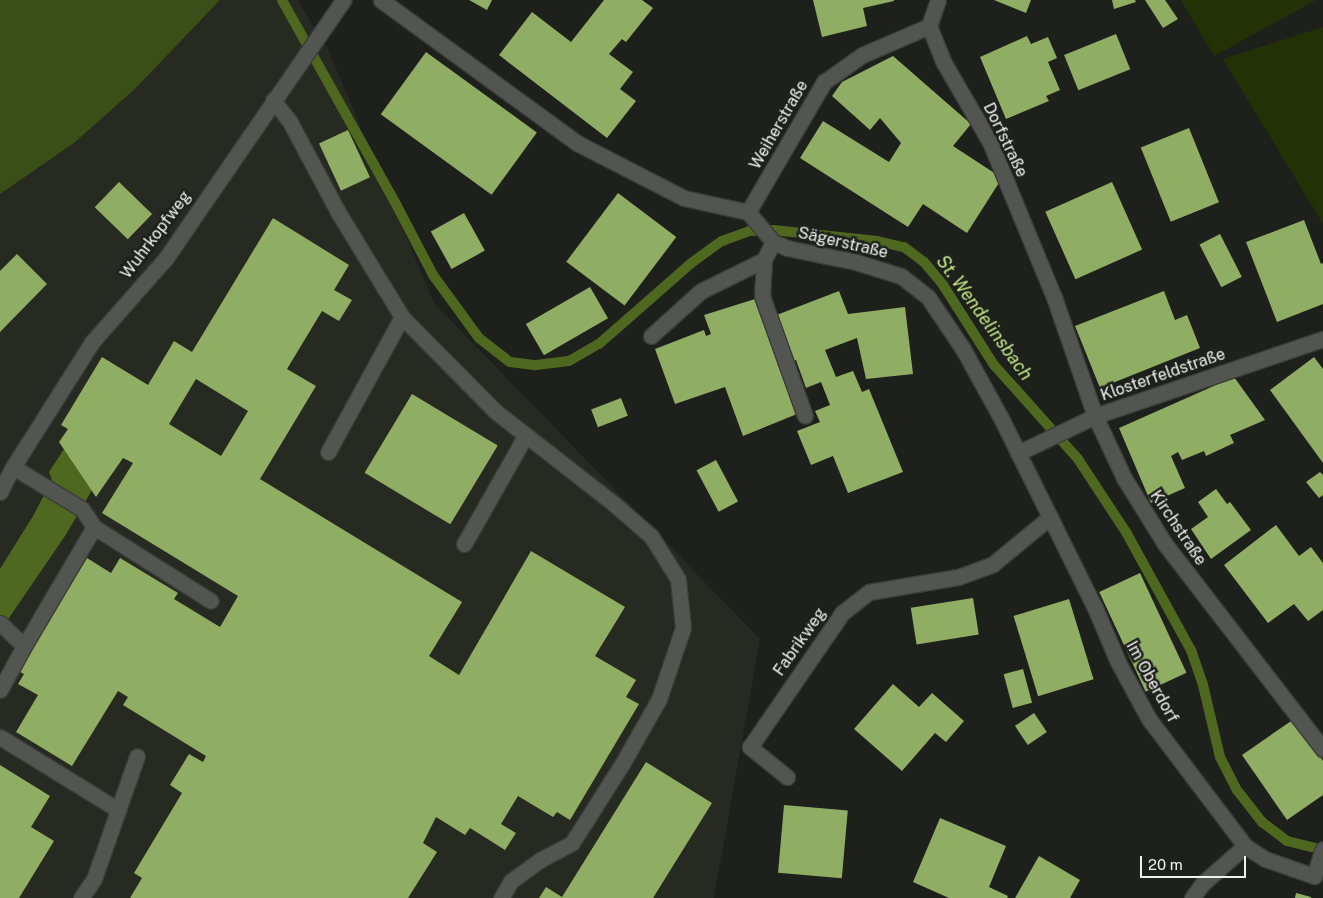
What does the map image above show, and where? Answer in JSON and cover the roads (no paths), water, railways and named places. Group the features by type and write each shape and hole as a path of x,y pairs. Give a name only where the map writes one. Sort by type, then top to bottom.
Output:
{"street":[{"name":"Wuhrkopfweg","path":"0,492 13,466 92,342 166,258 343,0"},
{"path":"380,0 577,143 684,198 752,216"},
{"path":"929,26 938,0"},
{"name":"Weiherstraße","path":"752,216 824,82 862,55 929,26"},
{"name":"Dorfstraße","path":"929,26 944,64 990,142 1054,297"},
{"path":"273,100 290,122 338,212 402,317 495,411 651,536 678,579 683,628 659,699 622,764 572,843 540,860 511,880 501,898"},
{"name":"Sägerstraße","path":"752,216 774,242 787,248 856,262 901,276 928,297 1025,449"},
{"name":"Sägerstraße","path":"774,242 764,260 762,296 805,416"},
{"path":"651,336 700,292 764,260"},
{"name":"Kirchstraße","path":"1054,297 1088,419 1165,544 1323,749"},
{"path":"328,452 402,317"},
{"name":"Klosterfeldstraße","path":"1025,449 1088,419 1323,339"},
{"path":"464,544 526,435"},
{"name":"Im Oberdorf","path":"1025,449 1050,517 1095,608 1118,662 1149,719 1245,846 1264,859 1318,877 1321,855"},
{"path":"13,466 82,510 94,527 211,601"},
{"name":"Fabrikweg","path":"787,777 750,747 842,613 869,592 958,576 993,564 1050,517"},
{"path":"0,690 94,527"},
{"path":"4,627 24,646"},
{"path":"0,737 118,810"},
{"path":"81,898 94,879 137,756"},
{"path":"1192,898 1203,883 1245,846"}],"waterway":[{"name":"St. Wendelinsbach","path":"282,0 397,206 433,275 479,338 510,362 536,365 569,361 599,344 690,264 722,241 749,231 773,230 877,241 904,247 924,262 943,285 994,365 1078,459 1126,532 1191,650 1203,685 1220,757 1237,790 1262,822 1287,841 1323,850"}]}
